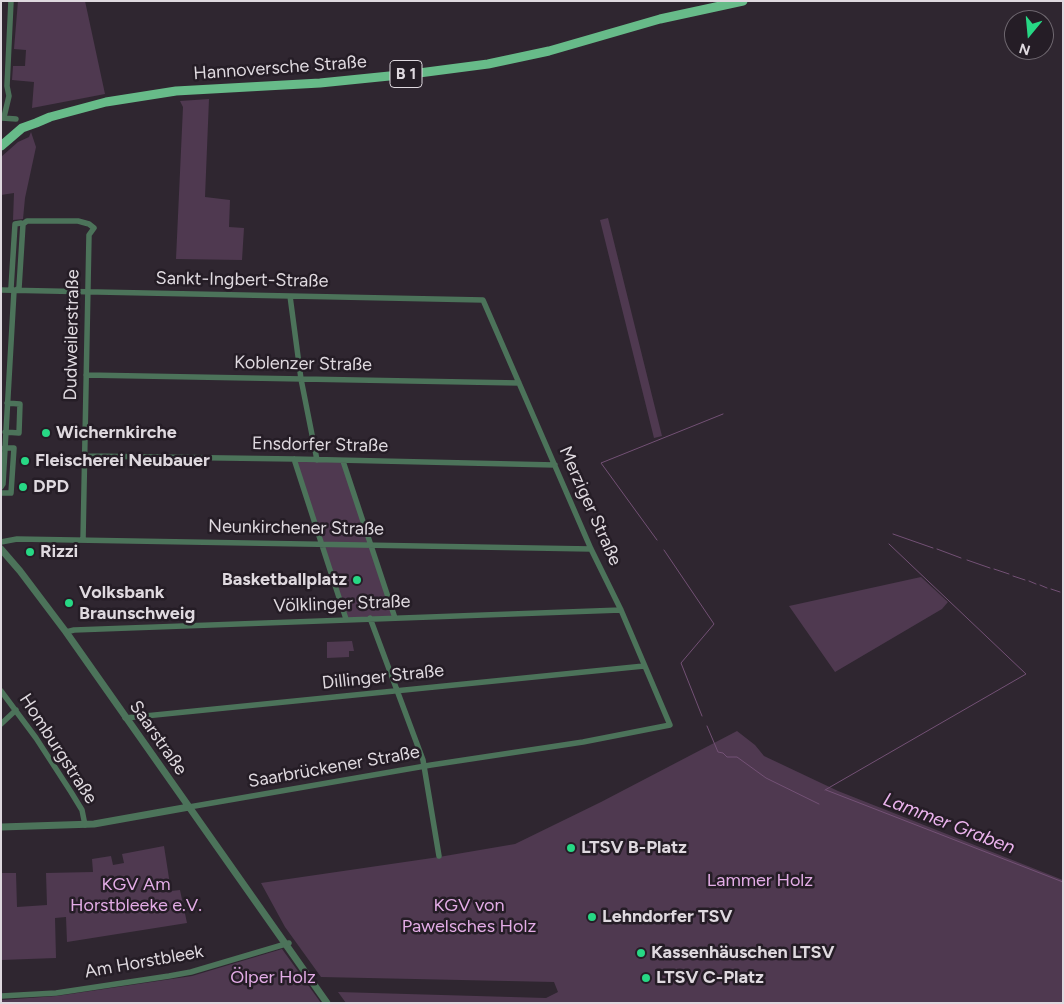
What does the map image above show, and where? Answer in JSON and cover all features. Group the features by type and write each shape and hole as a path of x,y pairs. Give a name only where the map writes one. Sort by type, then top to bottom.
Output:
{"main road":[{"name":"Hannoversche Straße","path":"1,146 22,128 50,117 115,100 176,91 320,83 488,64 743,1"}],"street":[{"path":"11,1 6,86 8,96 3,118 9,120 16,119"},
{"path":"1,67 8,62"},
{"path":"1,82 6,86"},
{"name":"Dudweilerstraße","path":"14,291 19,288 23,224 27,221 78,221 89,224 94,228 89,234 83,540"},
{"name":"Sankt-Ingbert-Straße","path":"1,290 483,300"},
{"path":"1,487 3,484 4,422 7,403 14,291"},
{"path":"290,296 301,379 317,460"},
{"name":"Merziger Straße","path":"483,300 591,549 621,610 670,724"},
{"name":"Koblenzer Straße","path":"86,375 519,383"},
{"path":"5,432 19,433 20,404 7,403"},
{"path":"1,492 12,493 14,448 4,448"},
{"name":"Ensdorfer Straße","path":"85,456 555,465"},
{"path":"294,459 346,619"},
{"path":"343,461 394,618"},
{"name":"Neunkirchener Straße","path":"1,542 17,539 591,549"},
{"name":"Saarstraße","path":"2,550 66,632 288,944 327,1003"},
{"name":"Völklinger Straße","path":"66,632 74,630 370,618 621,610"},
{"path":"370,618 424,766 439,856"},
{"name":"Dillinger Straße","path":"126,718 644,666"},
{"name":"Homburgstraße","path":"1,691 59,773 82,810 85,825"},
{"path":"1,724 16,710"},
{"name":"Saarbrückener Straße","path":"1,828 85,825 424,766 583,742 670,724"},
{"name":"Am Horstbleek","path":"1,996 56,992 169,976 191,972 288,944"}],"green space":[{"path":"18,1 85,1 105,94 32,108 34,82 12,80 13,66 25,66 26,50 14,49"},
{"path":"209,99 205,197 230,200 229,227 244,228 242,260 176,259 183,107 180,101"},
{"path":"31,132 36,147 25,198 23,219 13,220 14,193 1,195 1,157 18,142 29,137"},
{"path":"608,218 662,436 654,438 600,220"},
{"path":"294,459 343,461 395,618 346,619"},
{"path":"921,577 948,602 942,609 835,672 789,606"},
{"path":"352,641 354,651 349,651 349,657 327,658 327,642"},
{"name":"Lammer Holz","path":"737,731 755,745 764,756 838,791 1063,880 1063,1003 346,1003 338,992 546,998 558,992 554,982 321,977 285,927 261,883 515,844 601,802"},
{"name":"KGV Am Horstbleeke e.V.","path":"164,846 171,891 180,890 187,923 67,942 66,917 55,918 56,958 1,960 1,873 16,873 17,907 47,905 46,873 93,872 92,859 111,856 113,865 124,863 122,854"},
{"name":"Ölper Holz","path":"282,949 321,1003 1,1003 1,1000 57,996 192,976"}],"waterway":[{"path":"657,540 601,463 723,414"},
{"path":"893,534 933,548"},
{"path":"825,790 1026,674 889,544"},
{"path":"937,549 961,558"},
{"path":"664,550 714,624 681,663 702,716"},
{"path":"967,560 990,568"},
{"path":"994,569 1009,574"},
{"path":"1013,576 1025,580"},
{"path":"1029,581 1036,584"},
{"path":"1040,585 1047,588"},
{"path":"1051,589 1060,592"},
{"path":"707,726 718,752 723,753 727,757 737,757 766,778 819,804"},
{"name":"Lammer Graben","path":"826,790 1063,882"}],"place":[{"name":"Wichernkirche","path":"46,433"},
{"name":"Fleischerei Neubauer","path":"25,461"},
{"name":"DPD","path":"23,487"},
{"name":"Rizzi","path":"30,552"},
{"name":"Basketballplatz","path":"357,580"},
{"name":"Volksbank Braunschweig","path":"69,603"},
{"name":"LTSV B-Platz","path":"571,848"},
{"name":"Lehndorfer TSV","path":"592,917"},
{"name":"Kassenhäuschen LTSV","path":"641,953"},
{"name":"LTSV C-Platz","path":"646,978"}],"park label":[{"name":"KGV von Pawelsches Holz","path":"469,916"}]}
